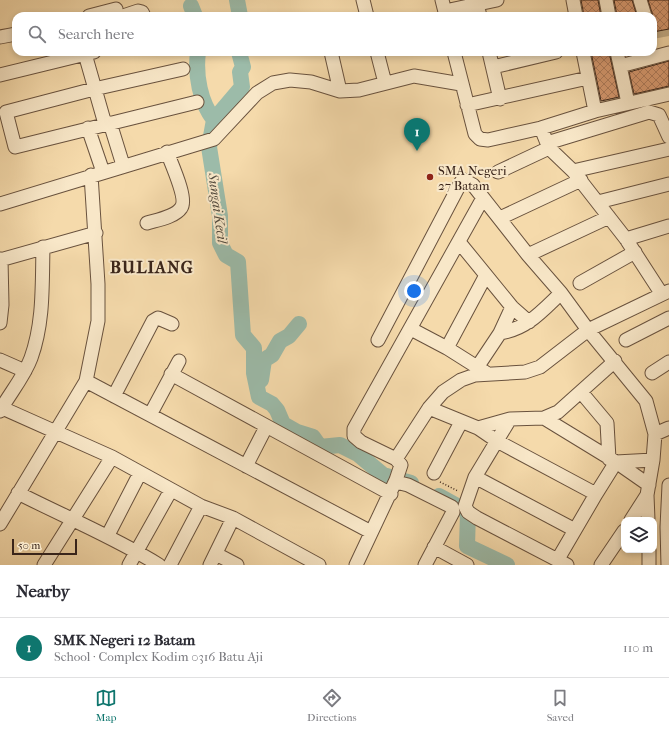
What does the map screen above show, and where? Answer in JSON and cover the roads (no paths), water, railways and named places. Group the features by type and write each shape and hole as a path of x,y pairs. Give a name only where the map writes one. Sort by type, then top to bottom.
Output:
{"street":[{"path":"362,0 366,12"},
{"path":"444,9 478,7 497,0"},
{"path":"573,0 574,12"},
{"path":"606,0 608,12"},
{"path":"640,0 644,12"},
{"path":"118,10 142,12"},
{"path":"0,37 12,35"},
{"path":"657,53 669,54"},
{"path":"0,75 78,56"},
{"path":"90,56 94,89 123,166"},
{"path":"332,56 340,91"},
{"path":"377,56 385,82"},
{"path":"455,56 475,134 480,139 545,138 649,112 659,115 669,137"},
{"path":"490,56 500,99"},
{"path":"493,67 539,56"},
{"path":"584,56 595,111"},
{"path":"618,56 628,103"},
{"path":"620,66 646,56"},
{"path":"183,69 94,89 6,112 15,148 88,128 197,102"},
{"path":"0,203 214,139 257,94 273,83 290,80 311,82 340,91 359,90 385,82 414,76 462,84"},
{"path":"467,105 500,99 588,78"},
{"path":"498,172 545,138 595,111 669,94"},
{"path":"0,524 86,381 98,321 96,233 97,174 88,128"},
{"path":"356,565 394,485 399,462 430,408 443,392 460,380 482,370 525,372 540,367 588,330 665,292 577,175 545,138"},
{"path":"500,218 577,175 669,149"},
{"path":"147,223 175,213 181,208 183,203 179,183 167,152"},
{"path":"378,340 461,182 464,180 473,185 646,401 655,434 653,460 648,490 648,517"},
{"path":"598,202 669,184"},
{"path":"399,462 361,442 354,436 354,432 484,198"},
{"path":"528,255 609,217"},
{"path":"626,239 669,226"},
{"path":"0,323 1,260 96,233"},
{"path":"459,242 512,307 529,322"},
{"path":"42,248 42,311 32,357 25,371 1,408 112,457 200,506 233,518 319,565"},
{"path":"580,283 636,252"},
{"path":"447,348 486,275"},
{"path":"500,333 513,331 529,322 561,293"},
{"path":"482,370 512,307"},
{"path":"114,396 153,321 161,318 172,324"},
{"path":"626,340 669,318"},
{"path":"410,329 447,348 482,370"},
{"path":"0,360 25,371"},
{"path":"150,415 171,374 179,362"},
{"path":"478,428 510,419 544,418 558,412 615,362"},
{"path":"652,373 669,362"},
{"path":"171,374 266,427 394,485 408,485 452,507 453,512 425,565"},
{"path":"86,381 371,532"},
{"path":"510,419 475,477 467,495 465,506 471,514 563,562 574,530 596,494 612,460 606,423 581,392"},
{"path":"430,408 478,428 497,441 596,494"},
{"path":"544,418 612,460 648,490"},
{"path":"434,473 461,422"},
{"path":"246,466 266,427"},
{"path":"655,434 669,428"},
{"path":"44,565 112,457"},
{"path":"612,460 653,460"},
{"path":"108,536 140,473"},
{"path":"475,477 574,530"},
{"path":"668,565 669,485"},
{"path":"129,565 171,490"},
{"path":"633,517 648,490"},
{"path":"18,493 108,536 137,551 159,565"},
{"path":"170,565 200,506"},
{"path":"233,518 213,559 238,565"},
{"path":"601,565 621,535"},
{"path":"434,547 467,565"},
{"path":"649,553 649,565"}],"waterway":[{"name":"Sungai Kecil","path":"237,0 239,12"},
{"path":"191,6 193,12"},
{"path":"198,56 197,70 202,97 214,120"},
{"name":"Sungai Kecil","path":"240,56 243,67 240,72 242,87 214,120 209,147 220,216 220,243 226,255 238,262 243,335 254,348 254,373 259,397 272,404 277,410 283,424 297,432 313,437 320,447 340,445 358,454 383,475 411,483"},
{"path":"261,380 264,360 272,355 280,341 289,336 299,324"},
{"name":"Sungai Kecil","path":"439,496 468,512 467,546 507,565"}],"place":[{"name":"SMK Negeri 12 Batam","path":"417,151"},
{"name":"SMA Negeri 27 Batam","path":"430,177"}],"district":[{"name":"BULIANG","path":"152,267"}]}
